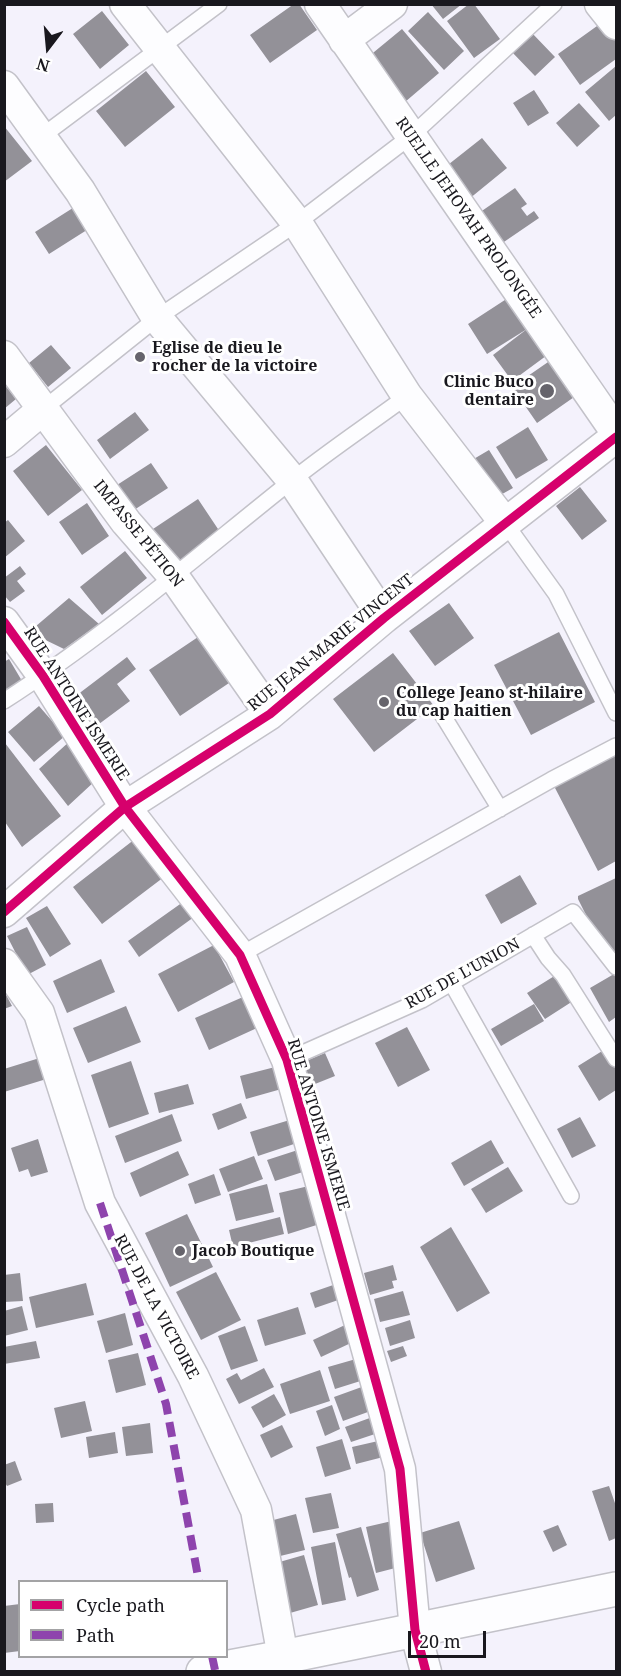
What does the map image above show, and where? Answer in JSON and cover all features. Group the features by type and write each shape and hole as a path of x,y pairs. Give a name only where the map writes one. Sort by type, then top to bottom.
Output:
{"main road":[{"path":"203,1671 283,1658 616,1589"}],"street":[{"path":"125,4 297,223 407,396 505,523"},
{"name":"RUELLE JEHOVAH PROLONGÉE","path":"320,4 616,432"},
{"path":"344,40 392,4"},
{"path":"600,4 616,24"},
{"path":"4,86 80,190 157,318 292,480 384,618"},
{"name":"IMPASSE PÉTION","path":"4,356 126,522 174,576 270,714"},
{"path":"4,442 42,410"},
{"name":"RUE JEAN-MARIE VINCENT","path":"4,912 125,807 270,714 384,618 616,437"},
{"name":"RUE ANTOINE ISMERIE","path":"4,622 43,676 125,807 240,955 287,1060 400,1469 416,1630 426,1671"},
{"name":"RUE DE LA VICTOIRE","path":"4,964 39,1013 100,1203 193,1376 256,1510 283,1658"}],"lane":[{"path":"41,137 219,4"},
{"path":"42,410 157,318 297,223 411,136 554,4"},
{"path":"4,701 43,676 174,576 292,480 407,396"},
{"path":"505,523 556,594 616,713"},
{"path":"442,714 500,809"},
{"path":"240,955 616,746"},
{"name":"RUE DE L'UNION","path":"287,1060 422,999 573,912 616,967"},
{"path":"533,935 563,975 616,1059"},
{"path":"451,982 571,1196"}],"building":[{"path":"294,4 299,4 317,30 270,63 250,35"},
{"path":"431,4 462,4 443,19"},
{"path":"469,4 474,4 500,39 474,58 447,21"},
{"path":"102,11 129,45 100,69 73,34"},
{"path":"428,12 464,51 444,70 408,31"},
{"path":"604,21 616,38 616,59 580,85 558,54"},
{"path":"402,29 439,73 405,102 368,57"},
{"path":"531,32 555,57 535,76 511,51"},
{"path":"616,66 616,115 609,121 585,92"},
{"path":"146,71 175,107 125,147 96,111"},
{"path":"534,90 549,113 528,126 513,103"},
{"path":"579,103 600,126 577,147 556,123"},
{"path":"4,126 32,161 4,182"},
{"path":"482,138 507,168 469,199 444,168"},
{"path":"515,188 527,204 521,208 527,216 534,211 539,218 498,246 476,215"},
{"path":"76,206 90,228 49,254 35,232"},
{"path":"511,296 550,353 512,381 493,355 527,329 487,354 468,324"},
{"path":"51,345 71,368 48,387 29,363"},
{"path":"551,360 577,395 537,423 512,387"},
{"path":"4,384 16,399 4,409"},
{"path":"135,412 149,430 110,459 97,440"},
{"path":"528,427 548,460 516,479 496,447"},
{"path":"46,445 82,490 48,516 13,471"},
{"path":"489,450 513,488 495,498 472,460"},
{"path":"151,463 168,488 134,510 117,485"},
{"path":"580,487 607,521 582,540 556,506"},
{"path":"198,499 222,535 183,565 153,529"},
{"path":"87,503 109,536 82,555 59,522"},
{"path":"8,520 25,541 4,558 4,523"},
{"path":"125,551 147,578 102,615 80,587"},
{"path":"20,566 26,574 17,581 25,591 10,602 4,595 4,578"},
{"path":"69,598 99,624 64,649 29,632"},
{"path":"449,603 474,638 435,666 409,631"},
{"path":"559,632 595,702 531,735 494,665"},
{"path":"201,635 232,681 180,716 149,670"},
{"path":"393,653 434,706 374,752 333,699"},
{"path":"127,657 136,669 117,684 130,701 99,724 77,695"},
{"path":"9,659 22,681 4,692 4,662"},
{"path":"39,706 65,736 34,762 8,732"},
{"path":"70,741 95,781 68,806 39,769"},
{"path":"5,743 61,816 22,847 5,822"},
{"path":"616,754 616,861 598,871 554,786"},
{"path":"135,839 164,877 102,924 73,887"},
{"path":"520,875 537,904 501,924 485,895"},
{"path":"616,878 616,956 594,931 578,896"},
{"path":"183,902 194,917 139,957 128,941"},
{"path":"47,906 71,944 50,957 26,918"},
{"path":"27,927 46,965 27,975 7,936"},
{"path":"214,945 234,982 178,1012 158,974"},
{"path":"101,959 115,992 67,1013 53,981"},
{"path":"614,974 616,1017 609,1022 590,988"},
{"path":"556,975 573,1001 545,1019 527,993"},
{"path":"4,991 12,1006 4,1009"},
{"path":"243,997 257,1028 209,1050 195,1018"},
{"path":"534,1004 544,1021 501,1046 491,1029"},
{"path":"126,1006 141,1042 88,1063 73,1028"},
{"path":"407,1027 430,1070 398,1087 375,1043"},
{"path":"607,1048 616,1064 616,1090 599,1101 578,1066"},
{"path":"325,1053 335,1076 310,1086 301,1063"},
{"path":"46,1056 53,1077 4,1092 4,1069"},
{"path":"131,1061 149,1114 109,1128 91,1075"},
{"path":"279,1066 285,1088 246,1099 240,1076"},
{"path":"188,1084 194,1104 159,1113 154,1093"},
{"path":"241,1103 247,1118 218,1130 212,1114"},
{"path":"172,1114 182,1141 125,1163 115,1136"},
{"path":"580,1117 596,1146 572,1158 557,1129"},
{"path":"293,1119 300,1142 258,1156 250,1132"},
{"path":"38,1139 48,1172 31,1177 28,1169 19,1172 11,1148"},
{"path":"491,1140 504,1163 464,1186 451,1163"},
{"path":"304,1148 312,1169 275,1181 267,1160"},
{"path":"178,1151 189,1175 140,1197 130,1173"},
{"path":"254,1156 263,1179 228,1192 219,1169"},
{"path":"508,1167 523,1191 486,1213 471,1189"},
{"path":"214,1174 221,1195 195,1204 188,1184"},
{"path":"267,1184 274,1212 236,1221 229,1194"},
{"path":"313,1185 323,1223 288,1234 279,1193"},
{"path":"187,1214 213,1267 170,1287 145,1233"},
{"path":"280,1217 284,1234 233,1247 229,1230"},
{"path":"451,1227 490,1293 457,1312 420,1247"},
{"path":"393,1265 397,1280 392,1281 394,1288 370,1295 364,1273"},
{"path":"216,1272 241,1320 201,1340 176,1292"},
{"path":"20,1273 23,1301 4,1302 4,1275"},
{"path":"86,1283 94,1315 36,1328 29,1297"},
{"path":"339,1283 344,1298 315,1308 310,1293"},
{"path":"403,1291 410,1315 380,1322 374,1299"},
{"path":"22,1306 28,1330 4,1336 4,1311"},
{"path":"298,1307 306,1334 265,1346 257,1320"},
{"path":"125,1313 133,1345 106,1353 97,1321"},
{"path":"410,1320 415,1338 390,1346 385,1328"},
{"path":"345,1325 353,1342 321,1357 313,1340"},
{"path":"245,1326 258,1361 231,1370 218,1336"},
{"path":"36,1341 40,1358 4,1364 4,1347"},
{"path":"403,1346 407,1356 391,1362 387,1351"},
{"path":"138,1353 146,1385 116,1393 108,1360"},
{"path":"363,1357 370,1378 335,1389 328,1367"},
{"path":"264,1368 274,1387 239,1404 226,1379 237,1373 241,1380"},
{"path":"320,1370 330,1401 290,1414 280,1384"},
{"path":"370,1384 379,1408 343,1421 334,1397"},
{"path":"274,1394 286,1415 263,1428 251,1407"},
{"path":"85,1401 92,1431 61,1438 54,1408"},
{"path":"332,1405 340,1429 325,1436 316,1411"},
{"path":"378,1415 384,1431 351,1442 345,1427"},
{"path":"150,1423 153,1453 126,1456 122,1427"},
{"path":"282,1425 293,1447 271,1458 260,1435"},
{"path":"115,1432 118,1453 89,1458 86,1437"},
{"path":"342,1439 351,1469 325,1477 316,1447"},
{"path":"387,1439 391,1455 356,1464 352,1447"},
{"path":"15,1461 22,1480 7,1486 4,1481 4,1465"},
{"path":"609,1486 616,1506 616,1538 609,1541 592,1491"},
{"path":"331,1493 339,1528 313,1533 305,1498"},
{"path":"53,1503 54,1522 36,1523 35,1504"},
{"path":"296,1514 305,1550 276,1557 266,1522"},
{"path":"392,1521 403,1566 376,1573 366,1527"},
{"path":"459,1521 475,1569 436,1582 420,1533"},
{"path":"558,1525 567,1545 553,1552 543,1531"},
{"path":"361,1527 379,1590 357,1597 336,1534"},
{"path":"335,1542 346,1600 322,1605 311,1547"},
{"path":"304,1555 318,1605 290,1613 276,1563"},
{"path":"18,1604 18,1651 4,1653 4,1606"}],"marked path":[{"path":"100,1203 166,1404 199,1580"},
{"path":"212,1658 215,1670"}],"cycle path":[{"path":"4,912 125,807 270,714 384,618 616,437"},
{"path":"4,622 43,676 125,807 240,955 287,1060 400,1469 415,1630 426,1672"}],"place":[{"name":"Eglise de dieu le rocher de la victoire","path":"140,357"},
{"name":"Clinic Buco dentaire","path":"547,391"},
{"name":"College Jeano st-hilaire du cap haitien","path":"384,702"},
{"name":"Jacob Boutique","path":"180,1251"}]}
